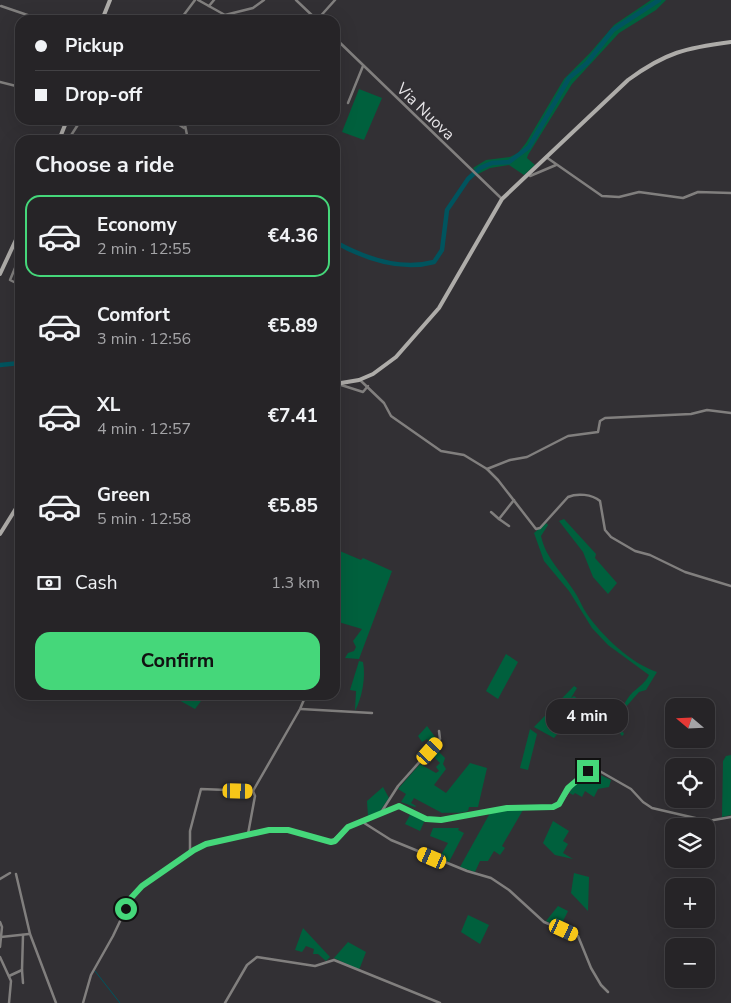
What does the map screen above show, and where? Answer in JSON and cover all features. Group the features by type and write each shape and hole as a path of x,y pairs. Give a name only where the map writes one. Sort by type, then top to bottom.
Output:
{"main road":[{"path":"104,15 110,0"},
{"path":"340,383 359,380 373,374 389,363 432,318 502,199 628,80 649,64 685,48 731,42"},
{"path":"0,274 15,242"},
{"path":"0,534 15,510"}],"street":[{"path":"184,15 196,0 226,15 254,8 264,0"},
{"path":"209,6 214,0"},
{"path":"296,0 312,15"},
{"path":"322,15 335,0"},
{"path":"1,6 27,15"},
{"name":"Via Nuova","path":"340,43 502,199"},
{"path":"348,103 363,66"},
{"path":"0,82 15,86"},
{"path":"180,125 184,128 186,135"},
{"path":"546,157 602,196 609,198 639,192 676,198 698,192 731,193"},
{"path":"530,176 557,165"},
{"path":"15,268 10,280 15,282"},
{"path":"359,380 368,386 384,403 391,416 441,451 464,455 487,469 536,529 540,528 568,497 574,494 593,496 600,501 605,530 611,537 635,551 650,555 685,572 731,586"},
{"path":"340,385 363,392 368,386"},
{"path":"487,469 510,460 527,457 568,436 598,432 600,420 605,418 691,414 707,410 731,413"},
{"path":"499,518 514,500"},
{"path":"491,512 509,526"},
{"path":"248,834 255,796 253,791 304,700"},
{"path":"300,709 372,713"},
{"path":"381,812 398,786 440,739 439,731"},
{"path":"83,1003 91,975 114,936 131,898 142,886 206,844 248,834 280,830 331,842 335,841 348,827 399,806 426,819 441,820 507,808 553,807 559,804 574,782 588,771 596,769 631,789 643,802 652,808 708,821 731,817"},
{"path":"190,853 190,831 202,789 253,791"},
{"path":"361,821 391,840 447,864 496,880 544,922 578,936 591,968 601,985 608,992"},
{"path":"0,880 10,873"},
{"path":"16,874 30,934 56,1003"},
{"path":"0,922 0,947"},
{"path":"1,937 30,934"},
{"path":"23,935 23,983"},
{"path":"0,957 9,976 9,1003"},
{"path":"225,1003 247,965 257,957 315,966 334,960 440,1003"},
{"path":"0,967 5,967"},
{"path":"9,976 22,970"}],"green space":[{"path":"651,0 666,0 656,10 619,33 572,84 528,155 527,158 535,165 524,175 509,165 490,168 478,174 473,168 486,160 510,157 518,153 526,143 564,79 614,25"},
{"path":"359,89 382,98 364,140 342,132"},
{"path":"564,519 596,554 595,558 617,583 608,594 593,577 583,552 559,521"},
{"path":"546,523 548,525 541,536 543,544 593,622 609,640 628,656 657,672 646,690 639,692 625,708 619,725 624,734 622,736 615,727 622,708 633,692 649,675 608,645 592,628 569,591 544,561 534,533"},
{"path":"340,551 361,560 363,558 392,571 359,659 345,658 348,653 354,651 356,647 353,641 362,629 340,622"},
{"path":"506,654 518,662 498,699 486,691"},
{"path":"359,661 363,662 364,681 355,711 356,691 350,690"},
{"path":"574,686 577,688 571,698 574,696 584,704 566,724 566,729 562,732 560,731 554,738 534,727"},
{"path":"179,700 202,700 195,709"},
{"path":"427,726 438,741 429,750 426,745 429,742 427,739 422,742 418,736"},
{"path":"530,729 537,734 528,770 520,768"},
{"path":"435,748 445,758 443,764 446,769 434,785 446,793 470,763 487,768 478,807 469,807 468,811 465,812 442,813 414,798 411,803 415,807 401,802 406,794 398,789 420,764 436,773 439,771 436,767 440,763 432,755 428,755"},
{"path":"731,755 731,815 722,817 723,761 726,756"},
{"path":"594,772 611,780 609,787 598,789 594,797 585,791 582,797 568,792 577,783"},
{"path":"383,787 389,798 380,811 368,816 367,801"},
{"path":"507,809 523,810 502,846 505,848 500,855 494,851 488,861 480,861 475,872 460,867 490,813"},
{"path":"411,813 425,820 420,831 405,824"},
{"path":"553,821 569,831 563,841 568,844 563,853 573,859 555,855 543,843"},
{"path":"433,828 459,828 458,830 464,833 449,862 439,858 448,843 430,836"},
{"path":"574,873 589,877 588,911 571,893"},
{"path":"558,906 568,911 560,927 546,921"},
{"path":"468,915 489,925 480,944 461,932"},
{"path":"303,928 330,957 326,961 318,954 313,954 314,949 306,946 302,952 295,950"},
{"path":"348,942 366,952 359,970 334,958"}],"waterway":[{"path":"340,244 370,258 396,264 409,265 434,262 442,250 447,210 468,179 480,168 492,163 509,162 529,147 569,78 587,63 613,30 659,0"},
{"path":"0,365 15,364"},
{"path":"95,971 120,1003"}],"route":[{"path":"126,909 131,898 142,886 194,850 206,844 269,830 288,830 325,842 331,842 335,841 348,827 399,806 426,819 441,820 507,808 553,807 559,804 568,788 588,771"}]}
